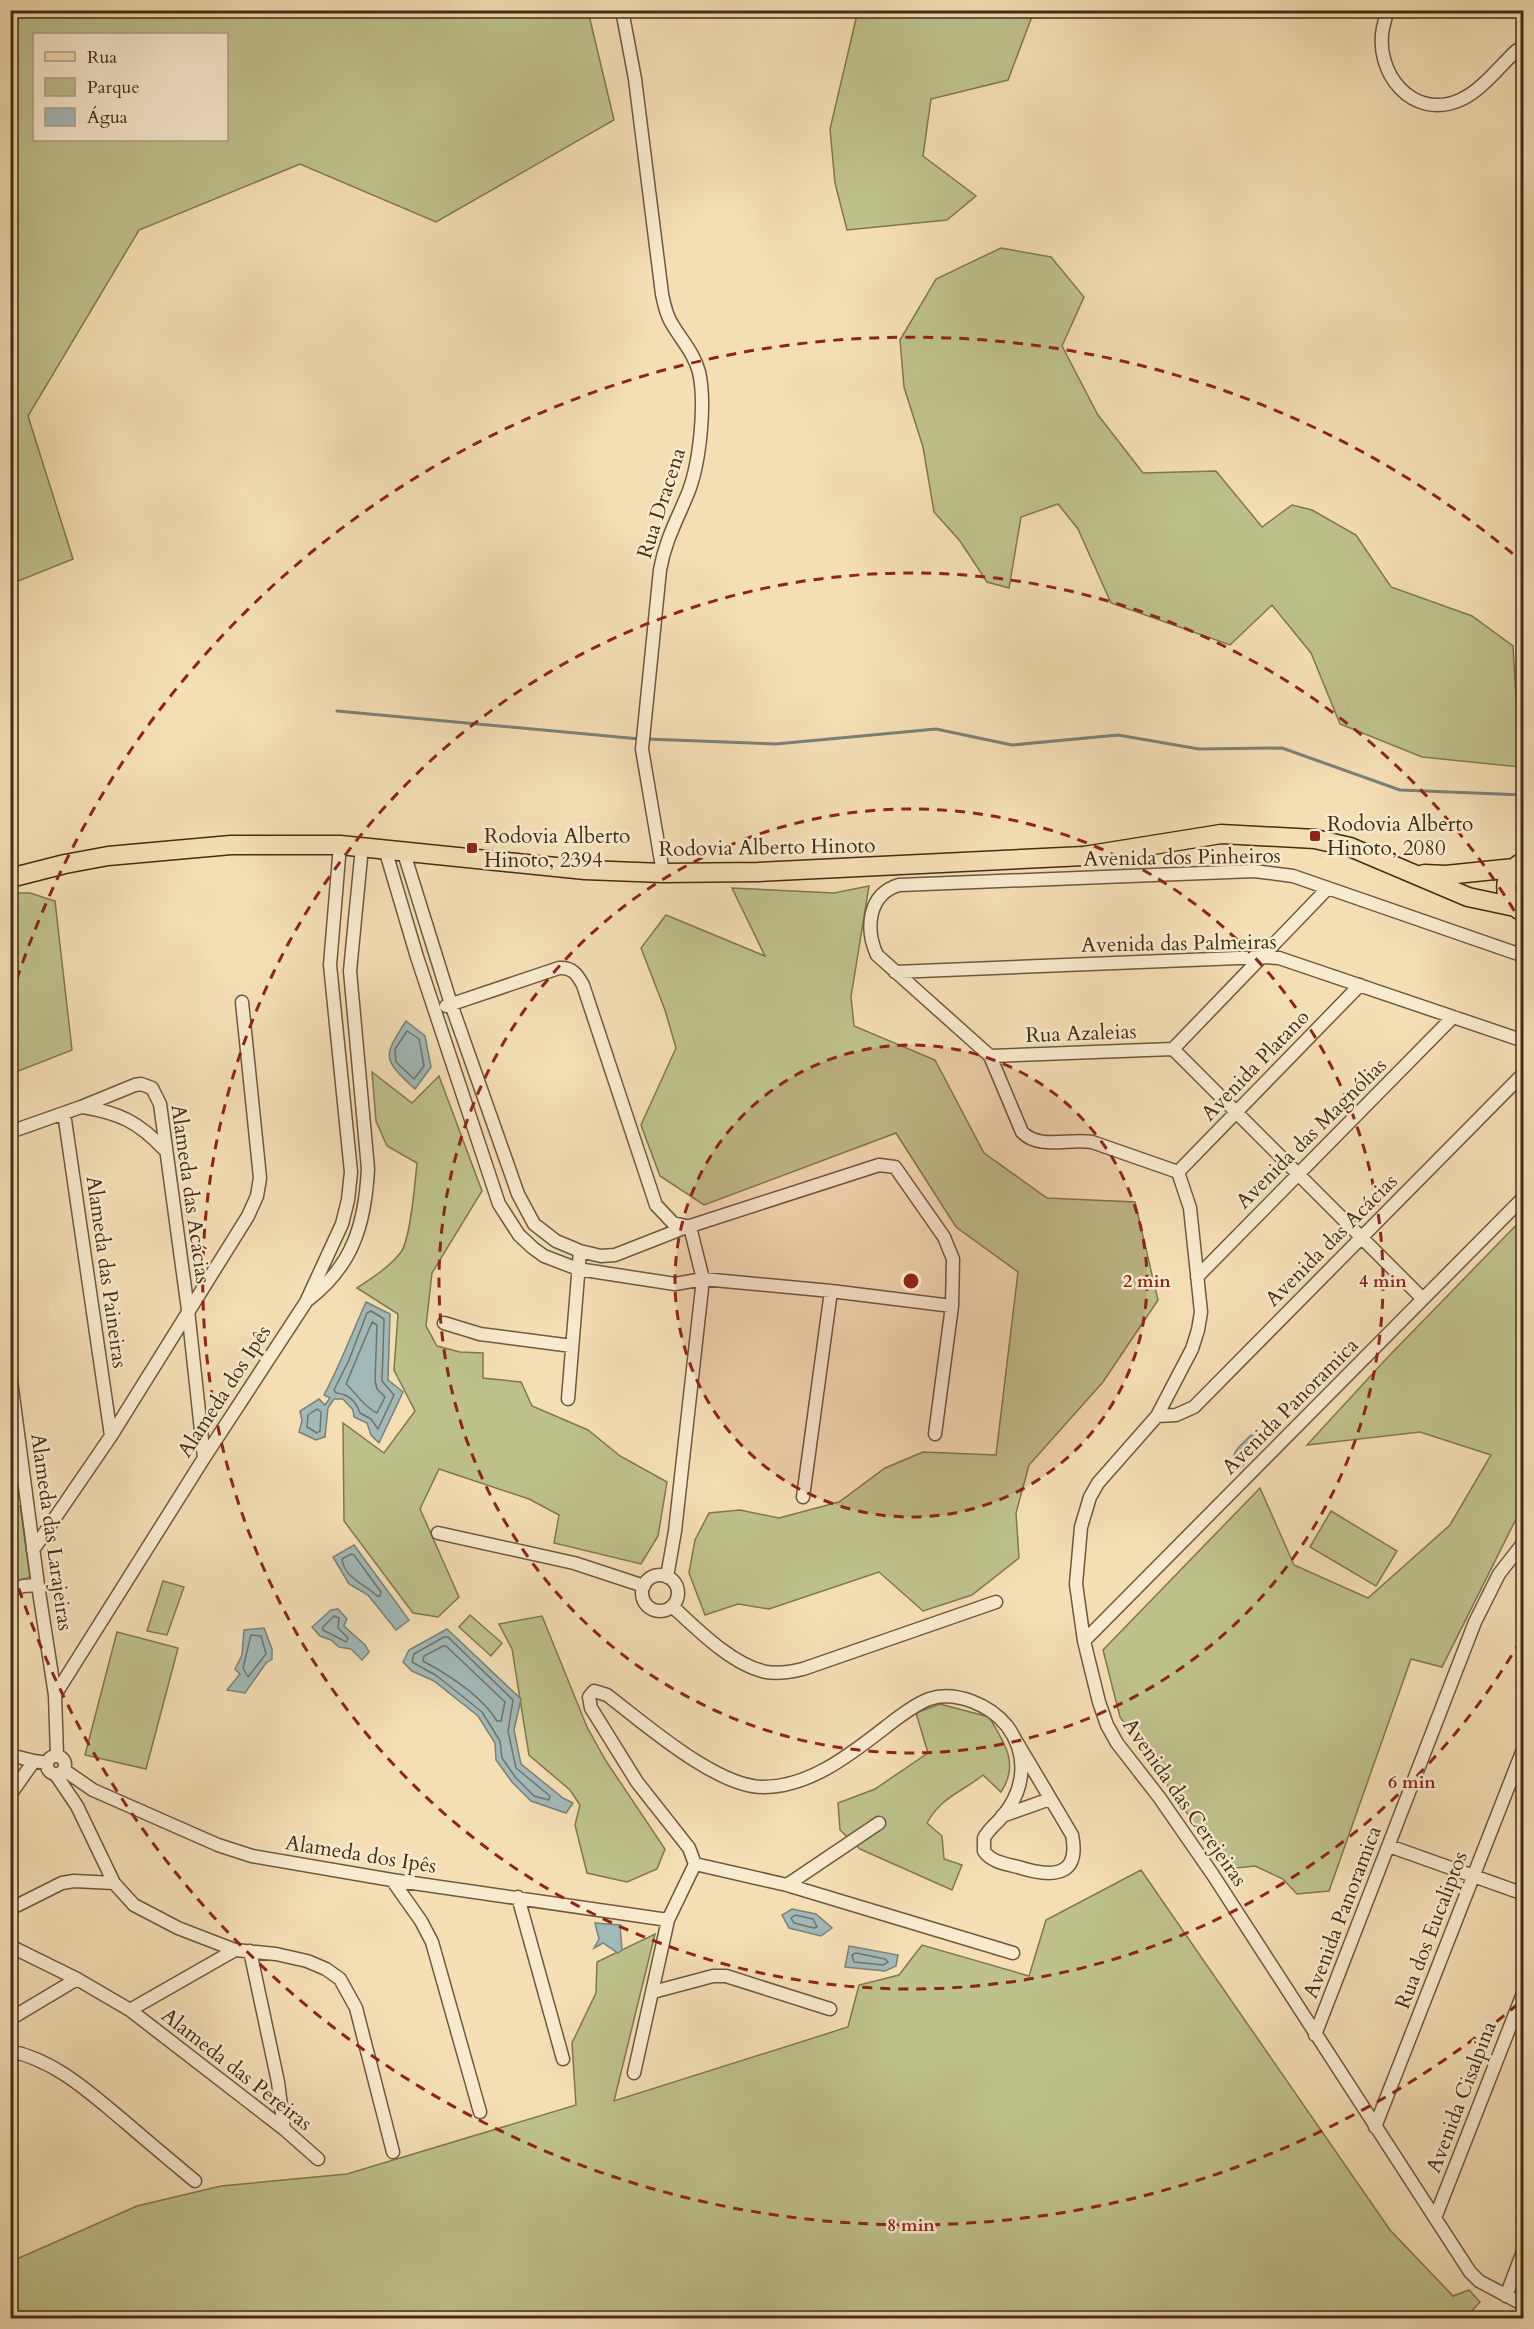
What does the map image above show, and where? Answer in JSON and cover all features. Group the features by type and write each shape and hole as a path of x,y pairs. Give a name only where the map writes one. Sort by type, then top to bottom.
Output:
{"main road":[{"name":"Rodovia Alberto Hinoto","path":"10,878 108,856 197,847 340,845 403,850 551,868 663,873 770,872 1084,856 1221,834 1316,839 1350,847 1468,897 1521,911"},
{"name":"Rodovia Alberto Hinoto","path":"1413,874 1446,875 1519,865"},
{"path":"1519,865 1507,877 1506,889 1509,900 1521,911"}],"street":[{"name":"Rua Dracena","path":"622,10 634,79 662,294 671,323 695,359 699,374 701,443 694,476 664,546 643,730 642,749 663,873"},
{"path":"1389,10 1386,14 1382,36 1385,65 1392,80 1411,98 1428,105 1440,106 1458,101 1471,94 1516,51 1524,47"},
{"name":"Alameda dos Ipês","path":"55,1695 204,1458 306,1302 342,1224 348,1200 351,1172 330,972 340,845"},
{"name":"Alameda dos Ipês","path":"306,1302 326,1286 339,1270 358,1232 367,1197 368,1169 350,971 362,847"},
{"path":"385,849 419,963 499,1203 519,1235 533,1248 544,1256 578,1269 675,1284 703,1279 831,1291 952,1306"},
{"path":"403,850 436,957 518,1194 534,1224 556,1241 580,1251 601,1256 615,1255 690,1227 879,1165 895,1167 902,1174 950,1249 954,1274 935,1434"},
{"name":"Avenida dos Pinheiros","path":"895,972 877,955 872,945 869,928 873,908 880,896 888,889 899,885 1254,871 1293,876 1524,956"},
{"path":"1328,888 1173,1049 1423,1299"},
{"path":"333,927 353,928"},
{"path":"411,937 427,930"},
{"path":"419,963 436,957"},
{"name":"Avenida das Palmeiras","path":"895,972 1279,958 1524,1041"},
{"path":"435,1010 559,968 572,970 583,985 656,1205 673,1223 690,1227"},
{"path":"330,972 350,971"},
{"path":"895,972 990,1056 1022,1131 1029,1140 1039,1143 1092,1142 1178,1172"},
{"name":"Avenida Platano","path":"1178,1172 1360,985"},
{"path":"33,1550 126,1413 248,1216 257,1196 260,1178 258,1151 242,1002"},
{"name":"Avenida das Magnólias","path":"1197,1277 1453,1017"},
{"name":"Rua Azaleias","path":"990,1056 1173,1049"},
{"name":"Avenida das Acácias","path":"1157,1416 1176,1415 1194,1407 1524,1073"},
{"name":"Alameda das Acácias","path":"10,1132 135,1085 141,1084 152,1088 159,1104 188,1310 204,1458"},
{"path":"81,1107 113,1114 141,1126 164,1149"},
{"name":"Alameda das Paineiras","path":"64,1113 111,1436"},
{"name":"Avenida das Cerejeiras","path":"1178,1172 1190,1208 1201,1312 1198,1330 1192,1349 1157,1416 1098,1483 1090,1497 1081,1527 1076,1584 1084,1641 1099,1702 1107,1725 1117,1743 1159,1797 1213,1875 1315,2035 1479,2281 1524,2304"},
{"name":"Avenida Panoramica","path":"1084,1641 1524,1197"},
{"path":"667,1577 675,1531 703,1279 690,1227"},
{"path":"568,1399 580,1251"},
{"path":"802,1497 831,1291"},
{"path":"444,1323 480,1334 572,1346"},
{"name":"Alameda das Larajeiras","path":"10,1373 55,1695"},
{"path":"106,1403 126,1413"},
{"path":"438,1533 574,1563 644,1586"},
{"name":"Avenida Panoramica","path":"1315,2035 1485,1600 1499,1574 1524,1542"},
{"path":"654,1576 667,1577 677,1587 677,1599 672,1606 658,1611 648,1606 643,1597 644,1586 654,1576"},
{"path":"10,1591 24,1586 38,1586"},
{"path":"672,1606 711,1642 734,1657 764,1672 777,1673 803,1670 996,1602"},
{"path":"634,2073 668,1920 695,1864 688,1848 637,1782 591,1708 590,1694 594,1691 608,1695 686,1754 720,1774 744,1785 761,1787 793,1783 835,1764 918,1705 939,1697 964,1699 996,1715 1015,1739 1070,1830 1074,1844 1073,1857 1060,1873 1052,1875 1026,1870 993,1860 987,1856 982,1846 984,1838 1002,1816 1020,1785 1022,1762 1015,1739"},
{"path":"52,1759 55,1695"},
{"name":"Rua dos Eucaliptos","path":"1376,2127 1524,1747"},
{"path":"10,1755 34,1761 52,1759 64,1761 60,1772 114,1883 134,1905 157,1918 235,1950 307,1961 326,1969 340,1979 356,2008 393,2152"},
{"path":"10,1795 34,1761"},
{"name":"Alameda dos Ipês","path":"60,1772 93,1790 218,1845 252,1856 392,1880 668,1920"},
{"path":"77,1806 93,1790"},
{"path":"1002,1816 1050,1799"},
{"path":"787,1885 879,1823"},
{"path":"1389,1846 1524,1894"},
{"path":"695,1864 787,1885 1013,1953"},
{"path":"392,1880 421,1921 432,1942 480,2112"},
{"path":"10,1909 62,1883 74,1881 114,1883"},
{"path":"518,1897 563,2059"},
{"name":"Alameda das Pereiras","path":"10,1946 77,1979 130,2010 284,2129 318,2159"},
{"path":"130,2010 235,1950"},
{"path":"250,1951 278,2082 284,2129"},
{"path":"653,1992 712,1976 726,1976 830,2009"},
{"path":"10,2019 77,1979"},
{"name":"Avenida Cisalpina","path":"1435,2218 1524,1991"},
{"path":"10,2051 24,2054 51,2066 89,2092 195,2181"},
{"path":"1506,2296 1524,2249"}],"green space":[{"path":"11,10 588,11 614,120 436,222 300,164 139,230 28,416 73,559 11,584"},
{"path":"848,11 1034,11 1008,80 931,99 923,156 976,196 947,220 847,230 835,183 830,129 856,19"},
{"path":"1001,248 1051,257 1084,297 1062,346 1098,415 1143,473 1216,471 1262,527 1292,505 1312,510 1356,535 1391,587 1472,616 1513,646 1520,767 1422,757 1340,724 1311,653 1272,605 1230,645 1111,603 1078,529 1058,504 1021,517 1009,588 987,582 960,541 934,512 923,447 904,387 900,340 936,279"},
{"path":"869,886 851,997 854,1026 935,1060 984,1153 1047,1198 1135,1202 1158,1300 1103,1382 1029,1465 1016,1513 1019,1558 972,1595 923,1611 879,1572 769,1609 738,1604 705,1615 689,1573 695,1540 709,1513 740,1510 779,1518 839,1502 885,1468 923,1452 996,1455 1018,1272 956,1227 896,1133 704,1205 660,1176 641,1125 676,1048 665,1010 641,948 666,915 765,956 732,888 834,893"},
{"path":"11,893 30,893 55,901 72,1050 11,1074"},
{"path":"372,1072 412,1103 439,1076 482,1191 432,1273 426,1326 437,1346 460,1352 483,1353 483,1378 521,1382 532,1406 588,1430 620,1456 667,1482 658,1536 641,1564 554,1543 559,1515 529,1499 439,1469 420,1509 459,1597 438,1617 413,1613 344,1521 343,1423 384,1453 415,1411 394,1370 398,1314 357,1288 381,1272 401,1252 412,1209 417,1163 387,1146 376,1121"},
{"path":"1523,1218 1523,1505 1442,1667 1411,1659 1329,1891 1297,1894 1283,1879 1255,1866 1226,1869 1120,1717 1103,1650 1260,1488 1294,1565 1368,1598 1450,1525 1491,1455 1420,1432 1307,1445 1387,1358"},
{"path":"20,1506 30,1577 11,1584 11,1507"},
{"path":"1331,1511 1397,1551 1376,1586 1310,1547"},
{"path":"163,1581 184,1587 167,1635 147,1631"},
{"path":"470,1615 502,1643 491,1656 459,1627"},
{"path":"542,1616 587,1727 606,1761 665,1849 657,1869 627,1882 587,1873 575,1825 580,1805 570,1790 529,1755 512,1649 499,1624"},
{"path":"117,1632 178,1648 146,1769 85,1755"},
{"path":"940,1704 989,1717 1000,1735 1010,1763 1007,1782 1001,1792 983,1775 945,1801 927,1823 942,1836 944,1859 962,1865 952,1890 860,1849 840,1830 838,1803 875,1789 928,1753 916,1713"},
{"path":"1141,1870 1390,2230 1453,2296 1469,2290 1480,2302 1470,2313 1471,2318 11,2318 10,2262 137,2206 221,2186 347,2174 576,2105 572,2043 596,1993 597,1962 655,1934 614,2101 848,2027 859,1985 899,1975 922,1945 1029,1976 1046,1920"}],"water":[{"path":"406,1021 425,1036 431,1067 415,1089 397,1071 390,1058 393,1043"},
{"path":"366,1302 390,1314 388,1380 403,1392 379,1443 371,1435 367,1423 354,1417 353,1410 343,1399 334,1399 328,1408 325,1437 316,1440 299,1432 302,1421 300,1411 319,1399 325,1405 330,1398 324,1395"},
{"path":"1251,1435 1258,1438 1258,1445 1242,1455 1243,1466 1234,1471 1234,1454"},
{"path":"354,1545 409,1620 396,1630 368,1595 349,1584 333,1557"},
{"path":"338,1609 347,1619 344,1626 365,1645 369,1652 362,1660 351,1649 339,1647 331,1640 320,1636 312,1627 331,1610"},
{"path":"264,1628 272,1649 272,1659 266,1663 245,1693 227,1690 240,1674 235,1669 242,1655 244,1630"},
{"path":"447,1629 521,1699 514,1730 521,1764 563,1798 573,1803 566,1813 531,1801 512,1782 496,1760 495,1743 478,1716 434,1681 412,1671 403,1662 409,1650"},
{"path":"792,1909 816,1914 832,1928 821,1936 789,1928 782,1915"},
{"path":"595,1923 620,1925 622,1950 618,1953 603,1943 594,1948 599,1939"},
{"path":"849,1946 898,1955 896,1966 885,1971 845,1967"}],"waterway":[{"path":"337,711 640,739"},
{"path":"647,739 776,744 936,729 1012,745 1118,735 1199,749 1282,748 1400,790 1524,795"}],"place":[{"name":"Rodovia Alberto Hinoto, 2080","path":"1315,836"},
{"name":"Rodovia Alberto Hinoto, 2394","path":"472,848"}]}
